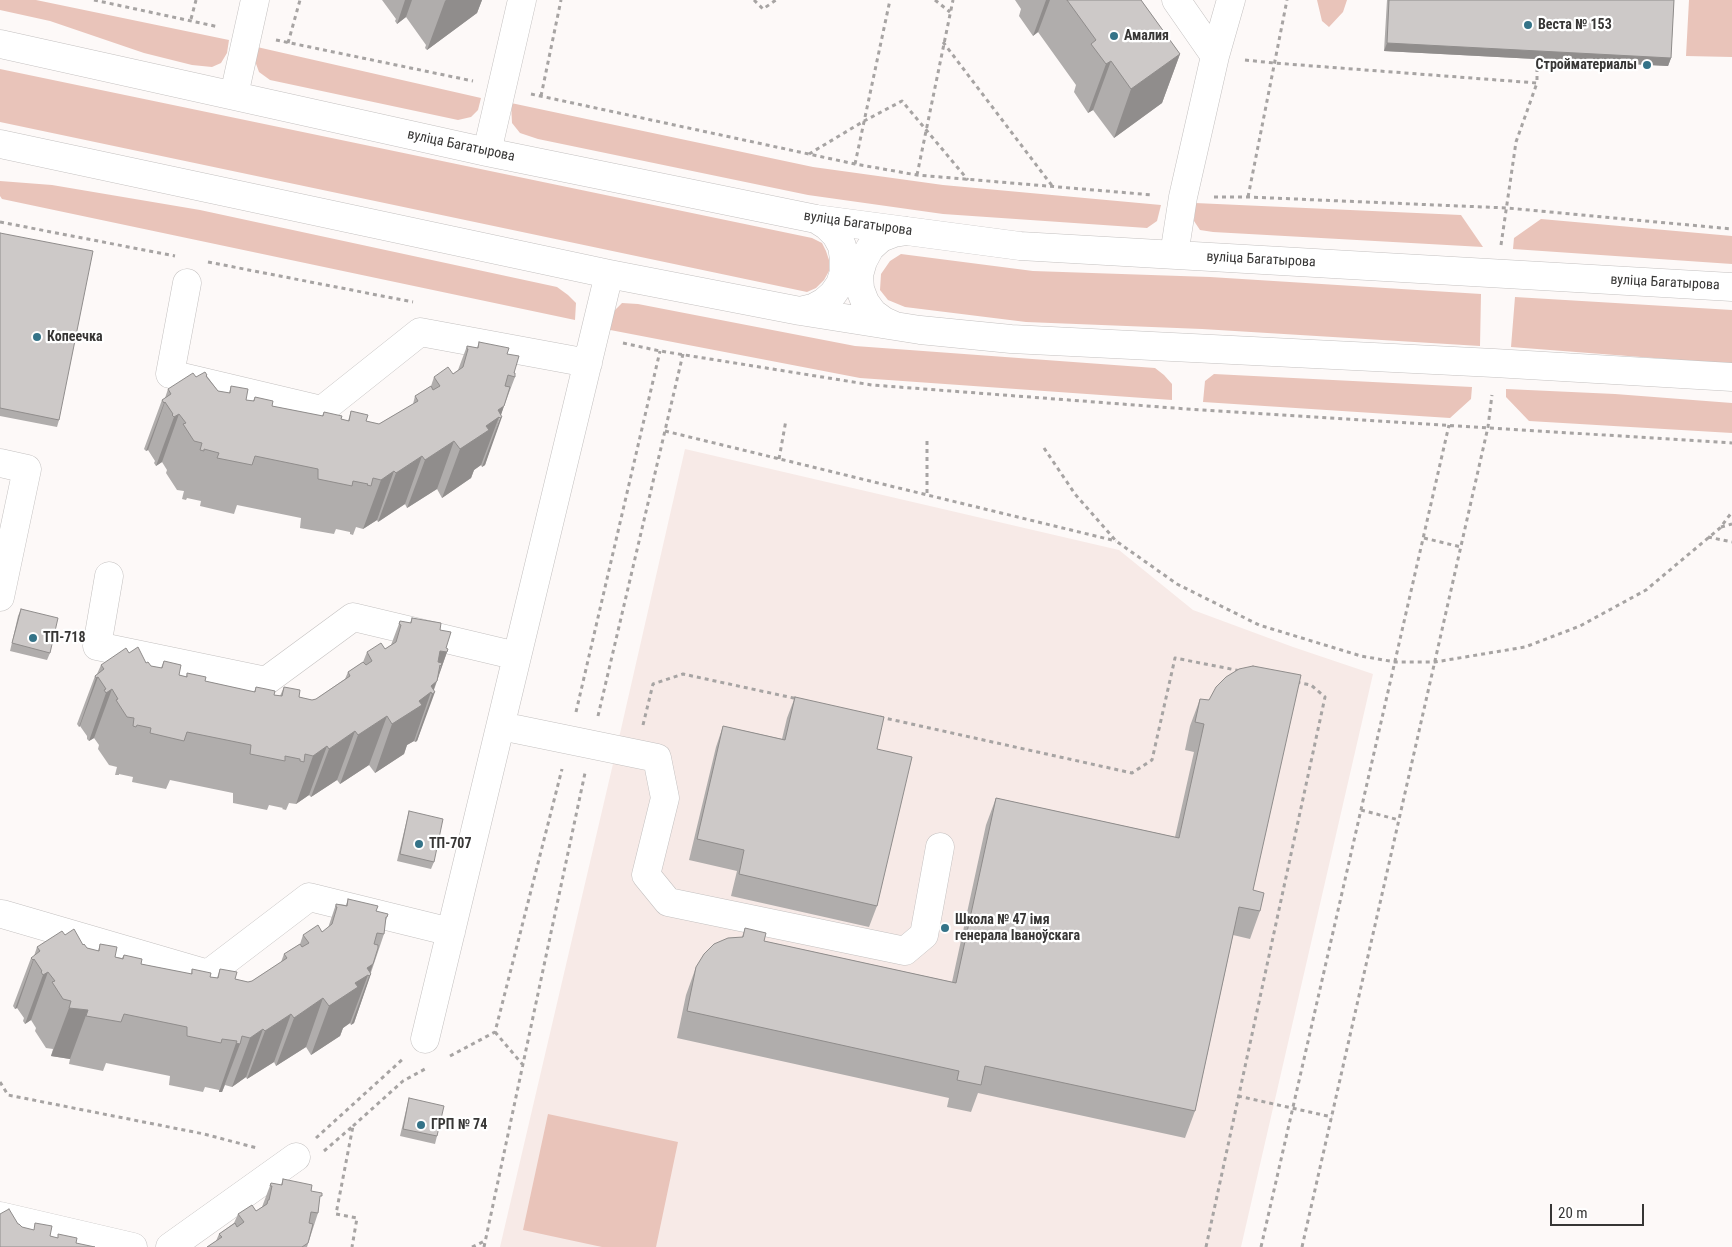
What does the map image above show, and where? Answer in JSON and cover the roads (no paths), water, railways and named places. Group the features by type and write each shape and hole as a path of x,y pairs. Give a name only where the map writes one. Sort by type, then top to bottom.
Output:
{"street":[{"path":"234,95 255,0"},
{"path":"487,152 522,0"},
{"path":"1176,0 1215,56"},
{"path":"1174,255 1183,197 1215,56 1232,0"},
{"name":"вуліца Багатырова","path":"0,44 487,152 816,219 1020,246 1732,287"},
{"path":"0,144 610,274 800,311 896,326 1012,339 1732,377"},
{"path":"800,311 813,308 824,302 840,284 844,272 842,246 836,235 816,219"},
{"path":"896,326 884,321 873,313 865,302 860,289 859,275 863,261 870,248 881,238 894,233 909,231"},
{"path":"425,1039 610,274"},
{"path":"187,283 170,374 322,410 420,332 591,350"},
{"path":"0,463 27,470 4,562 0,597"},
{"path":"109,576 97,646 266,681 353,617 517,656"},
{"path":"501,726 591,746 657,758 665,798 646,875 668,902 905,951 924,934 940,847"},
{"path":"2,914 208,974 309,897 451,932"},
{"path":"170,1247 307,1157"},
{"path":"0,1216 132,1247"}],"place":[{"name":"Веста № 153","path":"1528,25"},
{"name":"Амалия","path":"1114,36"},
{"name":"Стройматериалы","path":"1647,65"},
{"name":"Копеечка","path":"37,337"},
{"name":"ТП-718","path":"33,638"},
{"name":"ТП-707","path":"419,844"},
{"name":"Школа № 47 імя генерала Іваноўскага","path":"945,928"},
{"name":"ГРП № 74","path":"421,1125"}]}
